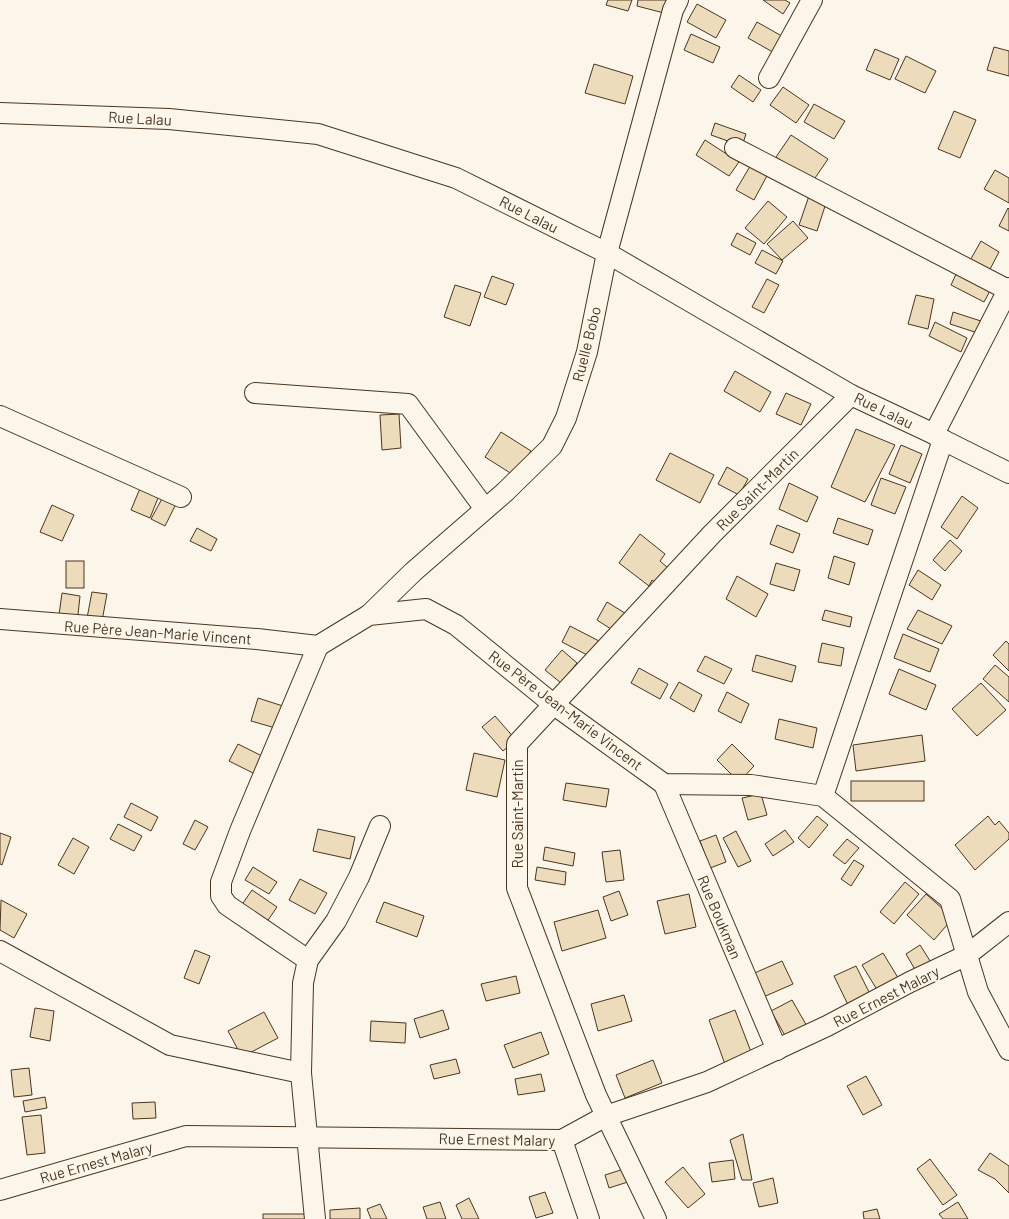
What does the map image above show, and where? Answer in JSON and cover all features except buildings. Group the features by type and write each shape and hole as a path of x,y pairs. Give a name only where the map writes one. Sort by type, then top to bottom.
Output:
{"street":[{"name":"Ruelle Bobo","path":"369,615 413,572 485,509 552,446 566,418 586,352 607,253 673,10 678,0"},
{"path":"768,78 812,0"},
{"name":"Rue Lalau","path":"0,113 170,119 318,134 456,178 607,253 852,394 1009,473"},
{"path":"735,148 1009,289 939,437 823,796"},
{"path":"255,393 408,404 485,509"},
{"name":"Rue Saint-Martin","path":"656,1219 596,1095 517,888 517,744 712,534 852,394"},
{"path":"0,416 181,496"},
{"name":"Rue Père Jean-Marie Vincent","path":"0,619 257,639 318,646 369,615 426,609 456,626 553,704 664,784"},
{"path":"308,960 228,905 221,896 221,882 318,646"},
{"path":"664,784 751,785 823,796 950,899 978,992 1009,1050"},
{"name":"Rue Boukman","path":"664,784 777,1050"},
{"path":"315,1219 301,1073 303,983 308,960 336,921 359,877 380,826"},
{"name":"Rue Ernest Malary","path":"0,1190 186,1136 562,1140 606,1116 707,1082 827,1026 910,982 967,955 1009,922"},
{"path":"0,951 170,1045 301,1073"},
{"path":"562,1140 589,1219"}]}
